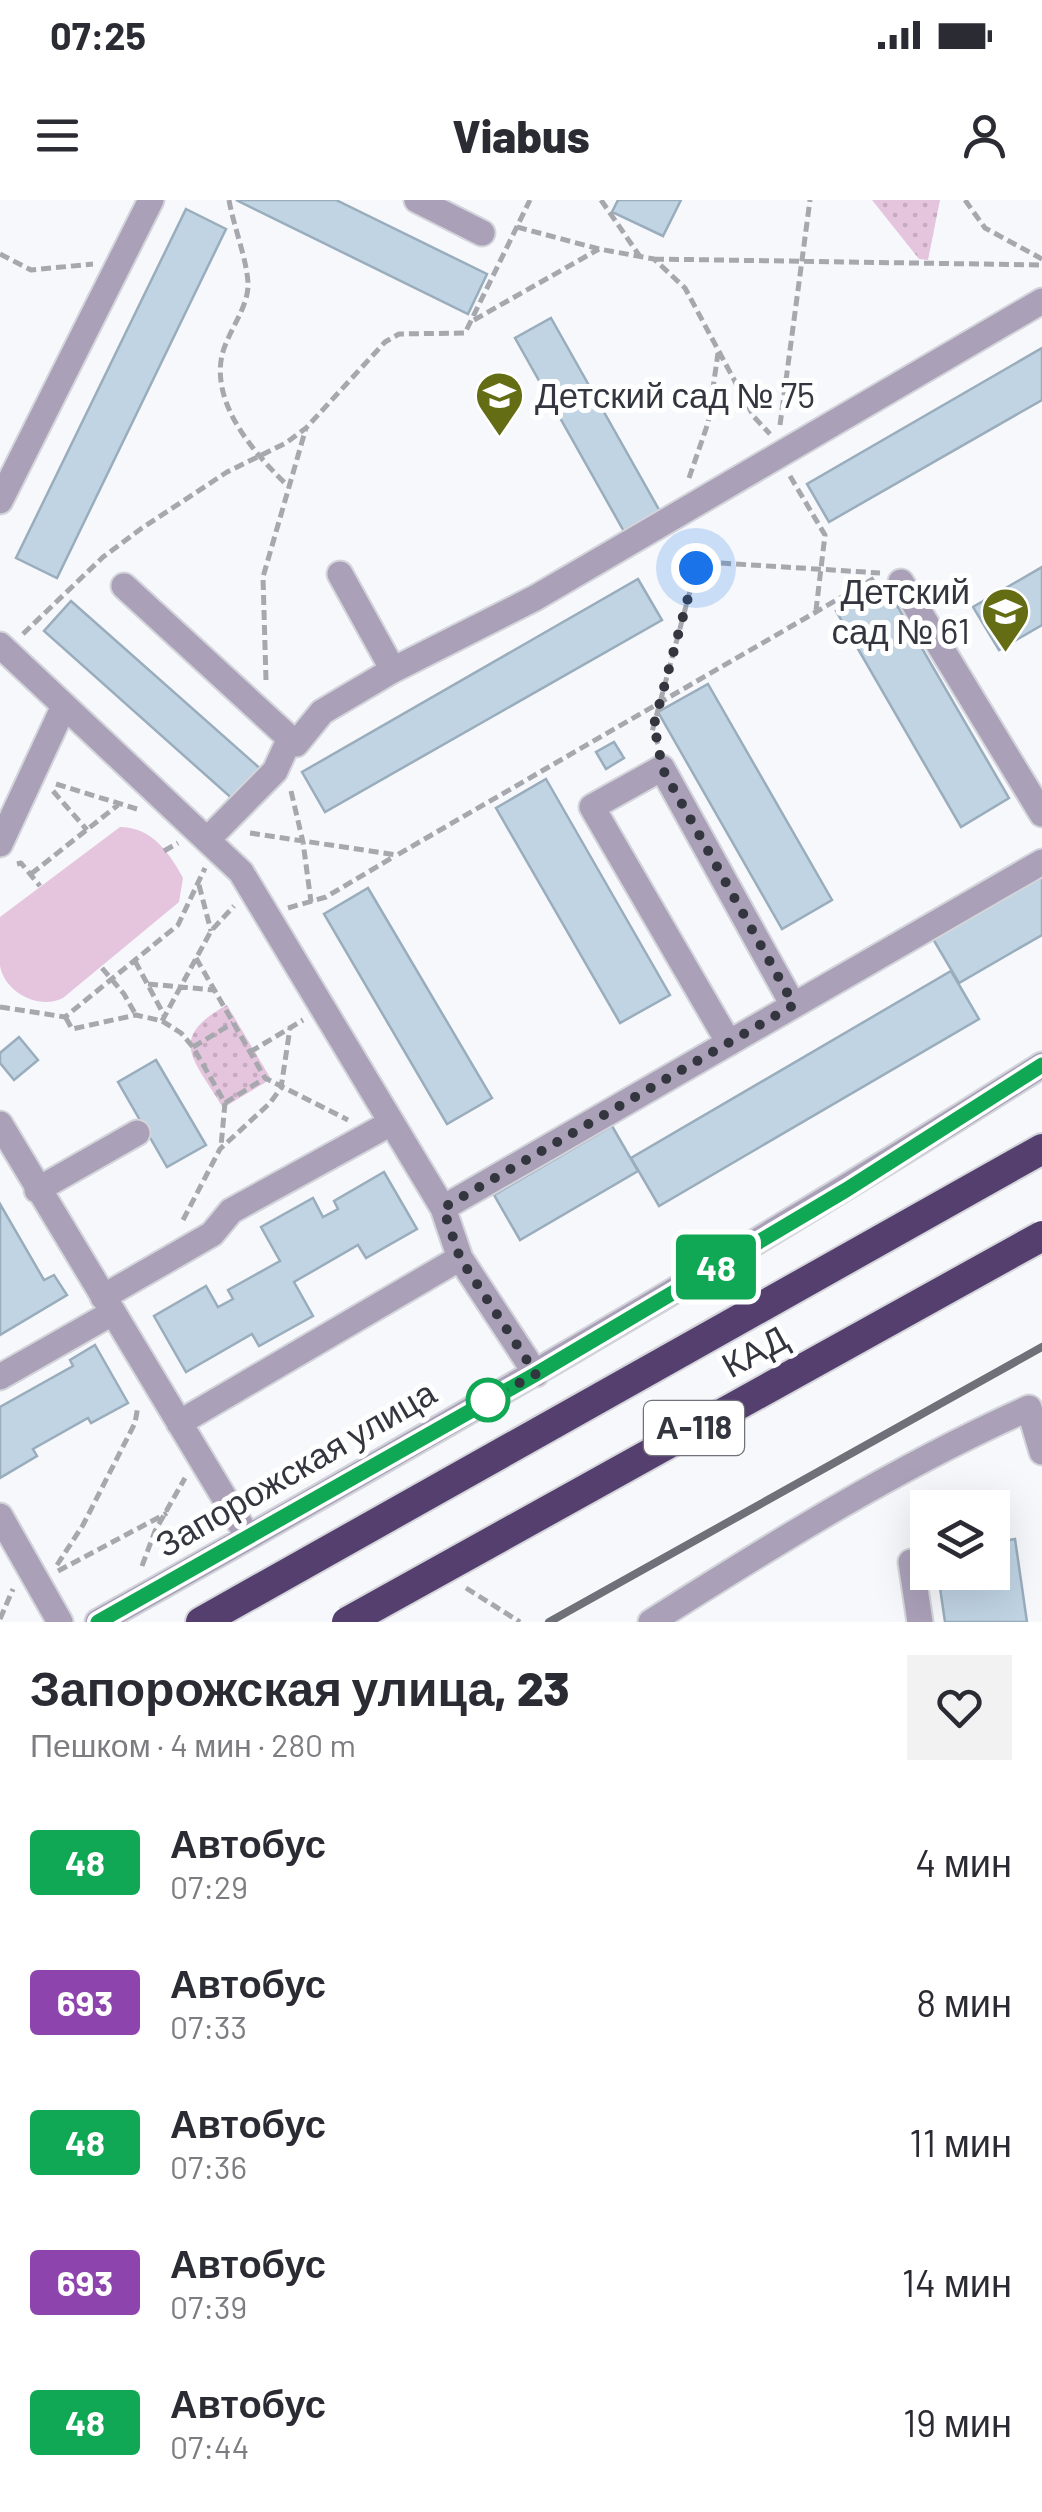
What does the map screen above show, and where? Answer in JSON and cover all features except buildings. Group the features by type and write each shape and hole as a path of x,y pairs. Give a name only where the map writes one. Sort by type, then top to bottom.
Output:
{"highway":[{"name":"КАД","path":"201,1622 1042,1149"},
{"name":"КАД","path":"347,1622 1042,1236"}],"street":[{"path":"0,502 152,200"},
{"path":"417,200 482,233"},
{"path":"286,746 296,744 322,712 393,670 536,598 1042,301"},
{"path":"340,574 393,670"},
{"path":"891,578 1042,814"},
{"path":"124,586 266,718 286,746"},
{"path":"3,648 179,814 213,838 241,872 323,1008 382,1128 443,1208 460,1258 536,1374"},
{"path":"5,854 64,706"},
{"path":"213,838 275,771 286,746"},
{"path":"729,1042 592,807 662,768 794,1005"},
{"path":"443,1208 1042,862"},
{"name":"Запорожская улица","path":"98,1622 536,1374 846,1190 1042,1065"},
{"path":"0,1124 248,1538"},
{"path":"0,1377 173,1256 212,1234 231,1212 382,1128"},
{"path":"37,1190 137,1134"},
{"path":"179,1422 460,1258"},
{"path":"651,1622 778,1540 949,1444 1029,1408 1042,1448"},
{"path":"0,1516 60,1622"},
{"path":"915,1590 920,1622"}],"path":[{"path":"228,200 248,283 222,354 221,378 226,401 258,457 290,487"},
{"path":"3,648 90,569 182,499 286,444 306,428 385,342 399,334 465,333 530,200"},
{"path":"601,200 641,258"},
{"path":"654,258 685,288 754,417 778,443 810,200"},
{"path":"964,200 985,228 1042,262"},
{"path":"517,227 641,258 1042,262"},
{"path":"472,322 599,249"},
{"path":"0,254 32,270 84,266 123,257"},
{"path":"693,507 689,480 708,424 718,350"},
{"path":"266,718 264,577 306,428"},
{"path":"782,461 825,535 816,611"},
{"path":"662,768 657,738 652,732 696,568 704,562 822,569 891,578"},
{"path":"266,914 326,897 816,611 891,578"},
{"path":"286,746 311,902"},
{"path":"86,830 44,781 162,817 179,814"},
{"path":"30,874 120,804"},
{"path":"0,1006 65,1017 178,926 213,838 303,842 397,855"},
{"path":"5,854 21,862 40,886"},
{"path":"198,883 211,931"},
{"path":"163,1019 211,931 250,888"},
{"path":"196,958 265,1078 382,1128"},
{"path":"134,960 163,1019 192,1046 225,1103 220,1149"},
{"path":"102,968 136,1016"},
{"path":"148,984 214,990"},
{"path":"250,1052 323,1008"},
{"path":"65,1017 72,1029 136,1016 163,1019"},
{"path":"192,1046 234,1024"},
{"path":"173,1256 177,1232 220,1149 281,1088 290,1028"},
{"path":"225,1103 265,1078"},
{"path":"146,1369 134,1422 83,1524 51,1574 166,1512"},
{"path":"141,1569 155,1531 179,1493 196,1452"},
{"path":"1,1616 13,1590 11,1579"},
{"path":"464,1586 520,1622"}],"shaded area":[{"path":"872,200 940,200 928,260 919,259"},
{"path":"120,827 141,831 165,850 183,878 179,902 63,998 44,1002 24,997 9,984 0,966 0,917"},
{"path":"227,1005 271,1079 223,1108 196,1063 191,1040 208,1017"}],"railway":[{"path":"549,1622 1042,1347"}],"bus line":[{"name":"48","path":"98,1622 536,1374 846,1190 1042,1065"}],"place":[{"name":"Детский сад № 75","path":"500,438"},
{"name":"Детский сад № 61","path":"1005,654"}],"route":[{"path":"488,1400 536,1374 460,1258 443,1208 794,1005 662,768 657,738 652,732 696,568"}]}
